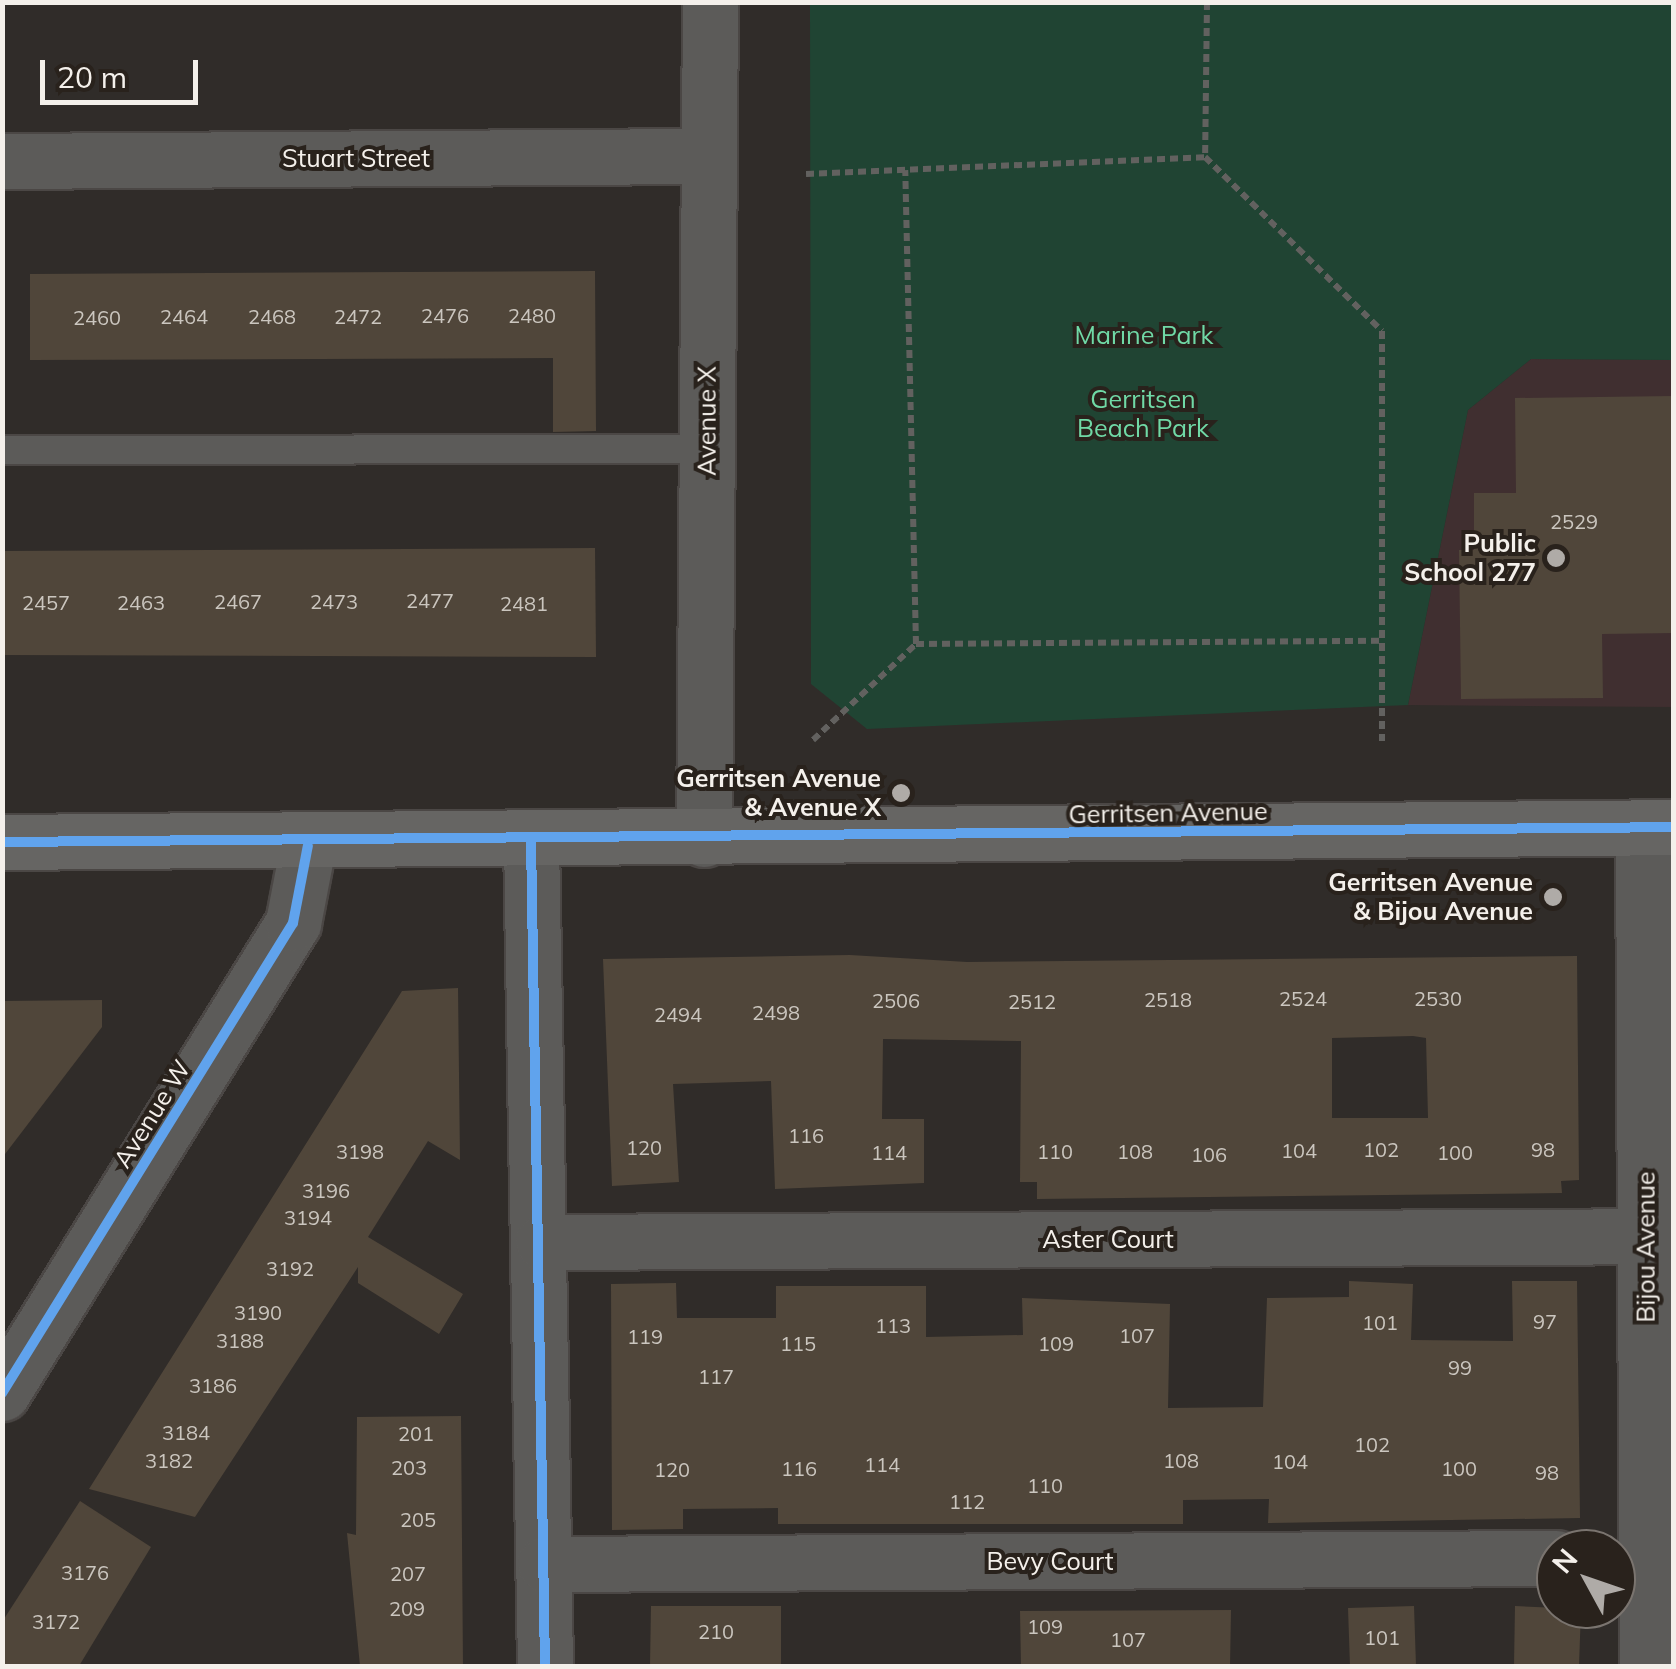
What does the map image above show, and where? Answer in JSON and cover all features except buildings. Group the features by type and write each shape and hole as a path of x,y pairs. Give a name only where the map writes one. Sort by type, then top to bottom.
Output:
{"main road":[{"name":"Gerritsen Avenue","path":"2,842 308,845 531,839 1658,827"}],"street":[{"name":"Avenue X","path":"704,839 710,2"},
{"name":"Stuart Street","path":"2,160 709,156"},
{"name":"Bijou Avenue","path":"1648,1666 1645,1558 1660,1236 1658,827"},
{"path":"531,839 543,1242 545,1666"},
{"name":"Avenue W","path":"2,1393 293,923 308,845"},
{"name":"Aster Court","path":"543,1242 1660,1236"},
{"name":"Bevy Court","path":"544,1564 1536,1558"}],"lane":[{"path":"2,450 706,449"}],"path":[{"path":"1207,2 1205,157 1382,331 1382,741"},
{"path":"806,174 1205,157"},
{"path":"906,170 916,644"},
{"path":"814,740 916,644 1382,642"}],"shaded area":[{"name":"Public School 277","path":"1531,359 1673,360 1673,707 1408,705 1468,410"}],"green space":[{"name":"Marine Park","path":"810,3 1673,3 1673,360 1531,359 1468,410 1408,705 867,729 811,684"}],"cycle path":[{"path":"2,842 1674,827"},
{"path":"531,839 545,1666"},
{"path":"2,1393 293,923 308,845"}],"place":[{"name":"Public School 277","path":"1556,558"},
{"name":"Gerritsen Avenue & Avenue X","path":"901,793"},
{"name":"Gerritsen Avenue & Bijou Avenue","path":"1553,897"}],"park label":[{"name":"Gerritsen Beach Park","path":"1143,414"}]}
